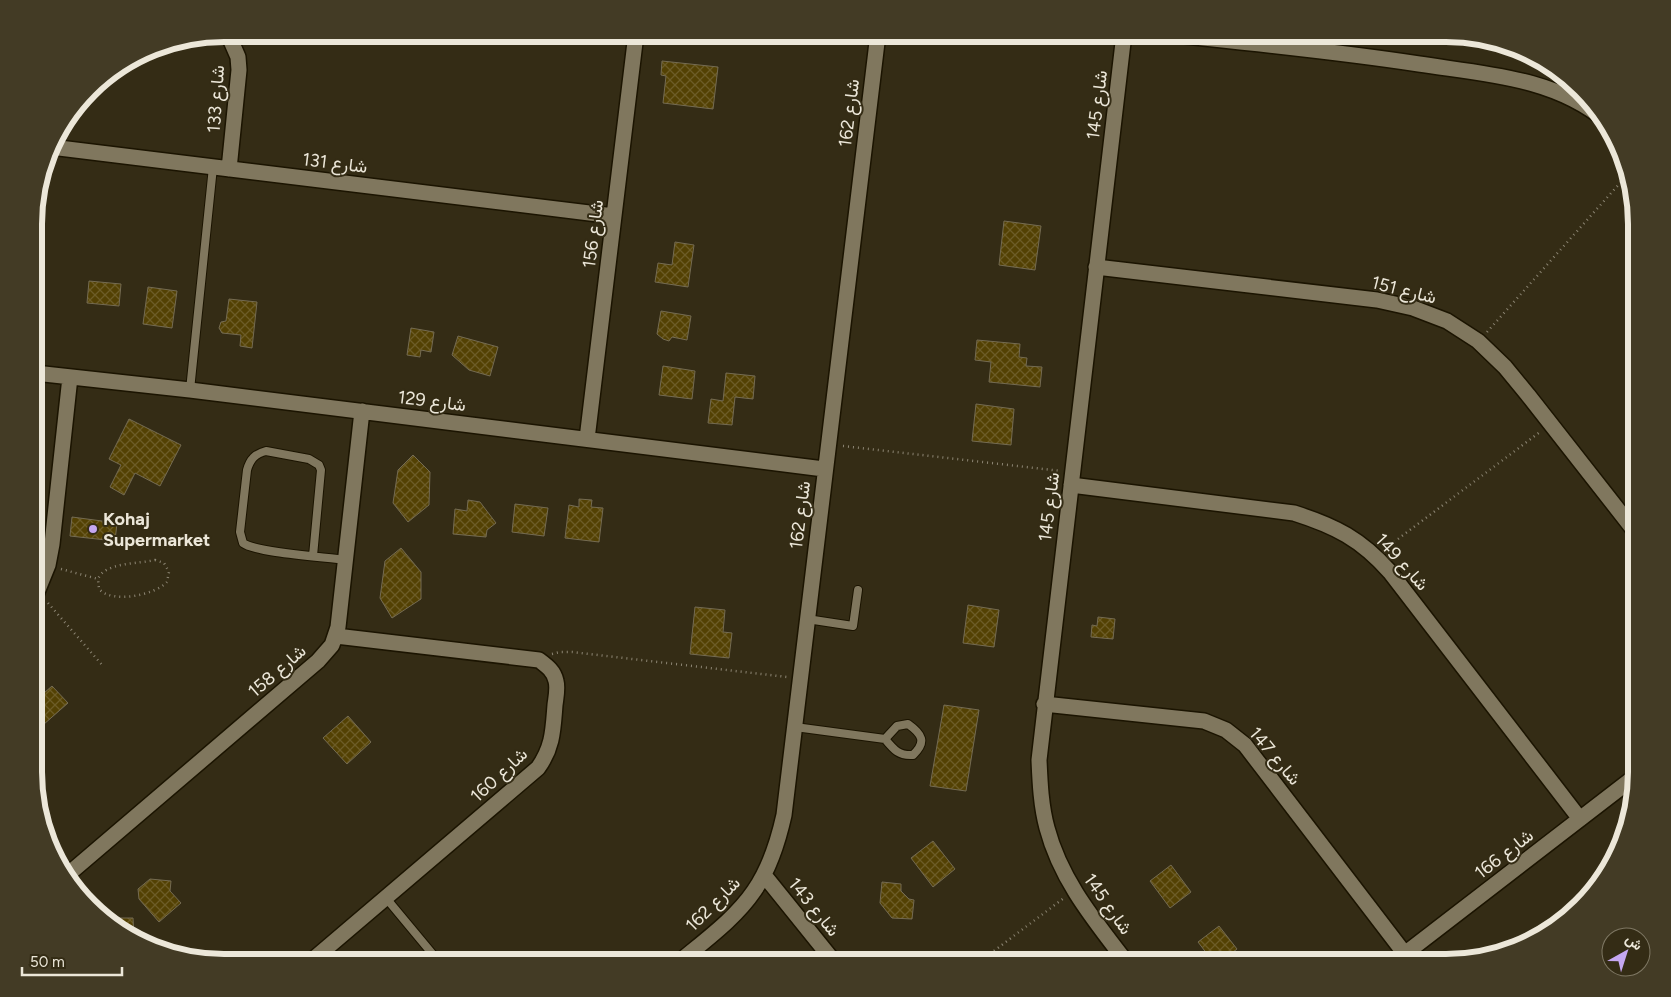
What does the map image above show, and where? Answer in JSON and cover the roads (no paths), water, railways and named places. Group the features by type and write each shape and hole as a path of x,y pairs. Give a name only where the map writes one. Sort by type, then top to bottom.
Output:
{"street":[{"name":"شارع 133","path":"229,169 239,70 238,57 231,42"},
{"name":"شارع 156","path":"587,439 635,42"},
{"name":"شارع 162","path":"687,955 742,907 754,892 764,875 777,842 784,815 824,469 877,42"},
{"name":"شارع 145","path":"1122,955 1073,891 1058,861 1047,828 1040,794 1039,760 1044,704 1123,42"},
{"path":"1239,42 1375,57 1520,80 1549,88 1583,105"},
{"name":"شارع 131","path":"59,148 614,216"},
{"name":"شارع 151","path":"1096,267 1377,300 1413,308 1447,321 1478,341 1505,367 1628,522"},
{"name":"شارع 129","path":"42,374 190,390 824,469"},
{"path":"42,581 48,565 52,544 70,377"},
{"name":"شارع 158","path":"72,871 318,660 332,645 336,636 346,560 362,411"},
{"name":"شارع 149","path":"1071,478 1294,513 1324,522 1351,537 1376,556 1403,588 1580,819"},
{"name":"شارع 160","path":"319,955 538,768 551,744 556,681 550,668 539,660 336,636"},
{"name":"شارع 147","path":"1044,704 1204,721 1226,730 1250,751 1397,955"},
{"name":"شارع 166","path":"1403,955 1628,782"},
{"name":"شارع 143","path":"764,875 829,955"}],"lane":[{"path":"190,390 213,167"},
{"path":"313,556 321,470 319,465 309,459 266,452 259,453 253,457 248,470 240,532 243,543 253,548 313,556 346,560"},
{"path":"807,619 852,626 854,624 858,590"},
{"path":"794,727 885,739 896,752 905,755 913,755 919,749 922,740 919,732 908,724 897,726 885,739"},
{"path":"386,898 433,955"}],"place":[{"name":"Kohaj Supermarket","path":"93,529"}]}
